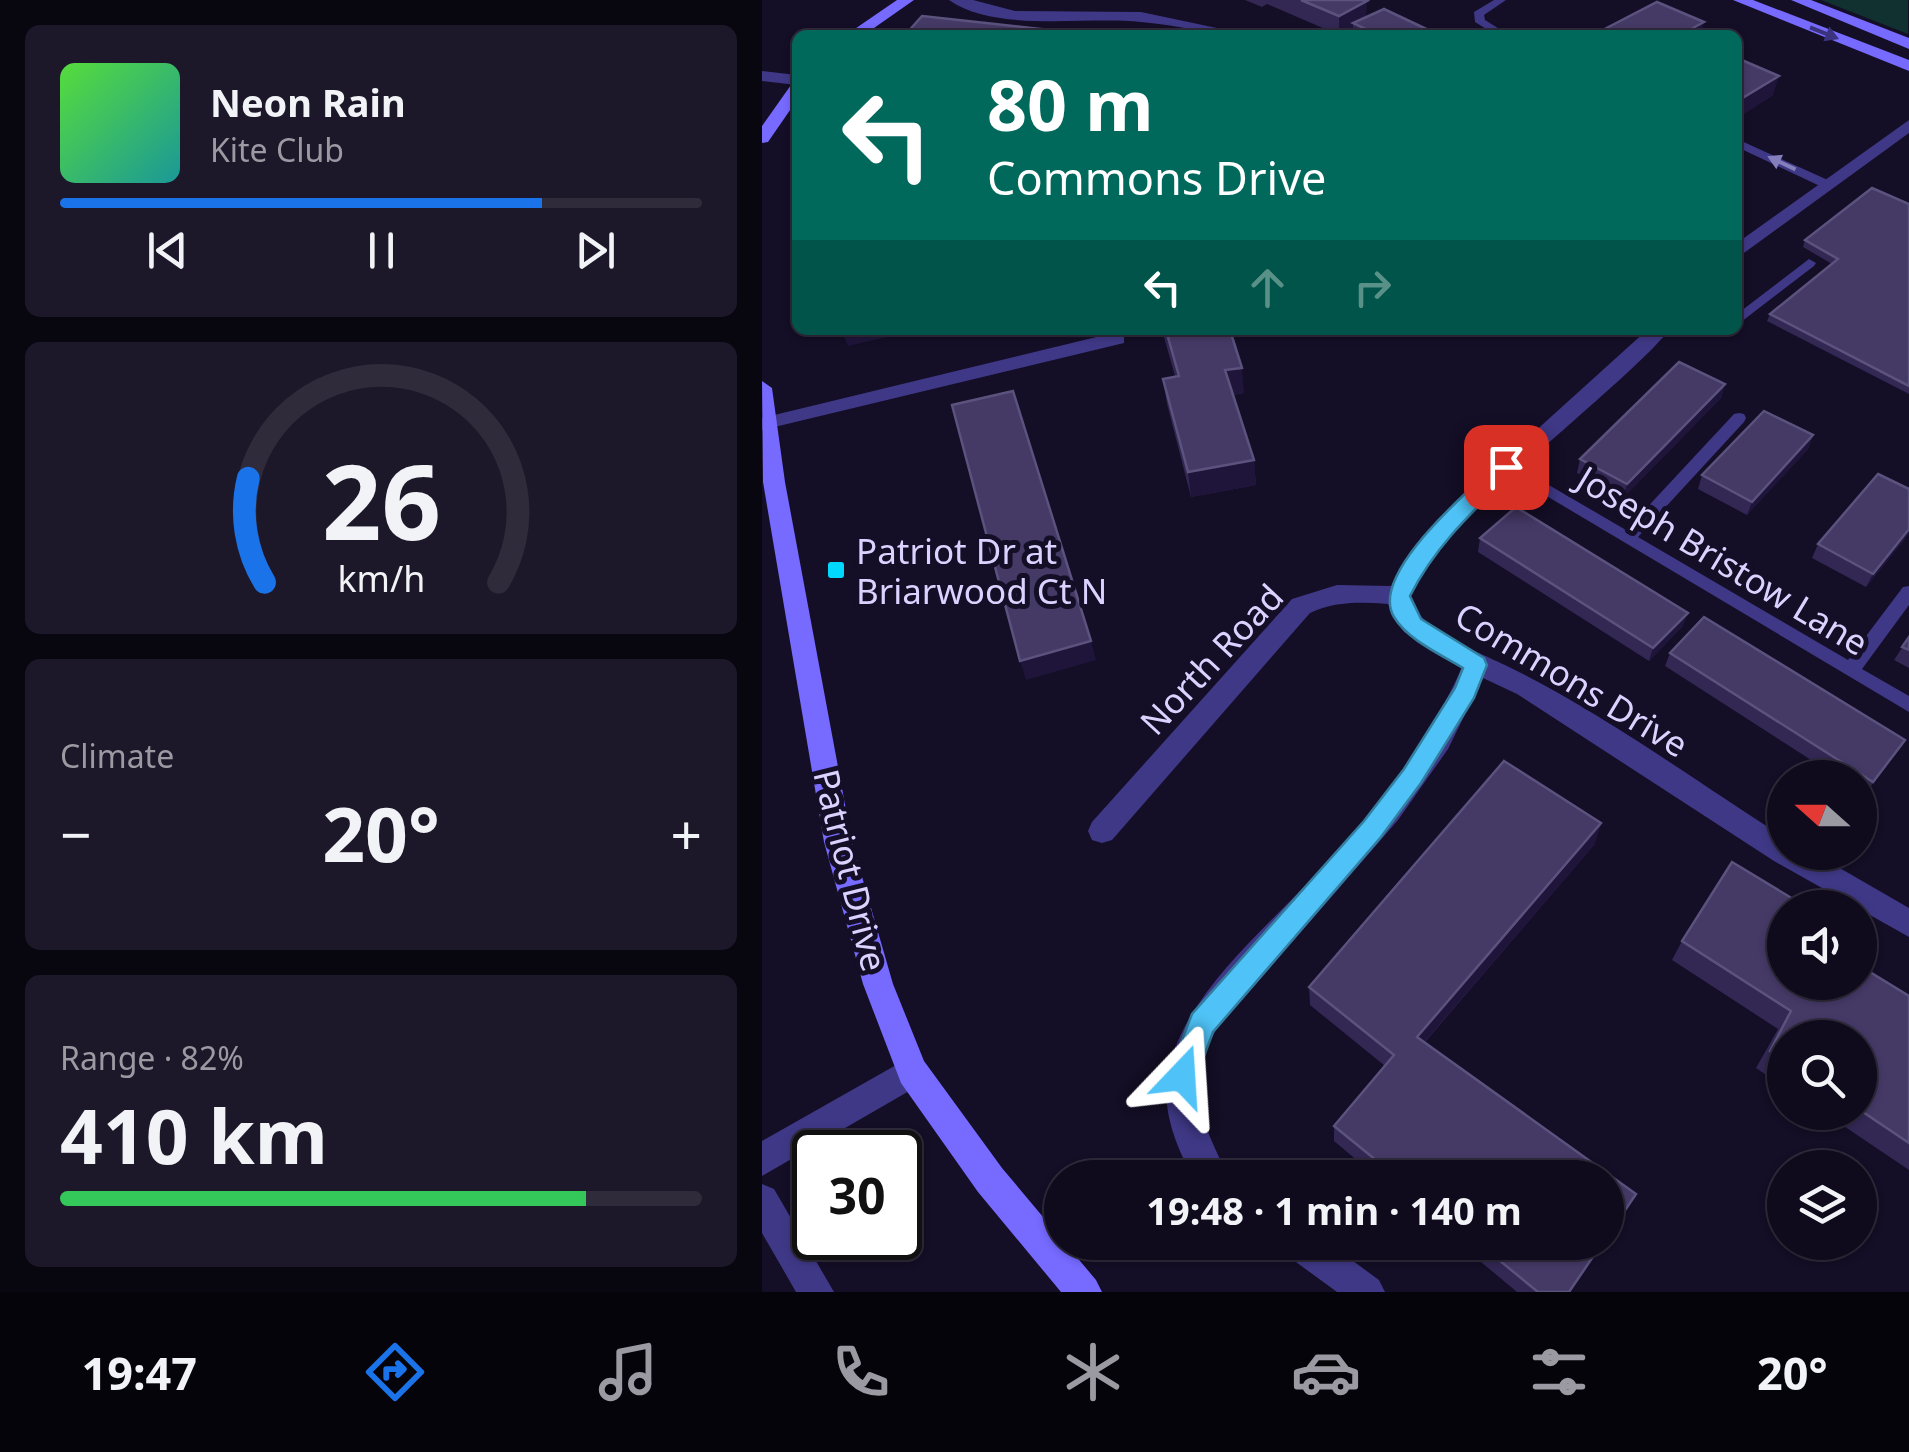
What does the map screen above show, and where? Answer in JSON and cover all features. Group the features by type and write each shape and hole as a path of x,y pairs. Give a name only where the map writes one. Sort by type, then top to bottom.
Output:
{"street":[{"path":"862,30 907,0"},
{"path":"956,0 1016,16 1141,16 1215,30"},
{"path":"1740,0 1908,66"},
{"path":"1798,0 1908,44"},
{"path":"762,76 792,79"},
{"path":"762,138 792,95"},
{"path":"1742,248 1908,124"},
{"path":"1399,596 1417,560 1444,527 1652,335"},
{"path":"766,424 1117,338"},
{"name":"Patriot Drive","path":"762,388 768,484 856,918 912,1072 990,1180 1084,1292"},
{"name":"North Road","path":"1102,831 1300,606 1322,595 1342,592 1399,596"},
{"name":"Commons Drive","path":"1399,596 1402,611 1413,625 1476,665 1526,687 1767,841"},
{"path":"1201,1160 1182,1115 1182,1076 1202,1023 1382,816 1450,720 1476,665"},
{"name":"Commons Drive","path":"1816,870 1908,924"},
{"path":"762,1159 912,1072"},
{"path":"762,1201 816,1292"},
{"path":"1322,1260 1366,1292"}],"lane":[{"path":"1495,30 1480,22 1478,14 1501,0"},
{"path":"1742,145 1826,184"},
{"path":"1742,318 1809,263"},
{"path":"1628,538 1739,418"},
{"name":"Joseph Bristow Lane","path":"1506,467 1908,705"},
{"path":"1851,670 1908,592"}],"green space":[{"path":"1821,0 1908,0 1908,34"}],"building":[{"path":"1301,0 1363,0 1367,1 1339,16"},
{"path":"1657,2 1704,22 1689,30 1603,30"},
{"path":"1384,9 1428,30 1368,30 1353,23"},
{"path":"922,16 1049,30 910,30"},
{"path":"1742,60 1779,76 1744,97"},
{"path":"1872,188 1909,204 1909,386 1770,314 1838,259 1805,240"},
{"path":"1167,335 1232,335 1242,368 1225,370 1254,460 1188,472 1163,379 1179,376"},
{"path":"1679,362 1725,384 1627,484 1580,459"},
{"path":"1013,391 1091,641 1020,661 952,405"},
{"path":"1764,411 1813,435 1752,502 1702,475"},
{"path":"1878,474 1909,489 1909,529 1873,574 1818,544"},
{"path":"1516,507 1688,613 1653,648 1480,538"},
{"path":"1704,617 1905,740 1877,777 1877,760 1838,760 1670,653"},
{"path":"1504,761 1601,823 1417,1037 1589,1160 1376,1160 1334,1126 1394,1055 1309,987"},
{"path":"1732,862 1778,890 1767,890 1767,996 1682,941"},
{"path":"1877,976 1909,996 1909,1143 1877,1121 1877,1020 1786,1020 1791,1011 1774,1000 1877,1000"},
{"path":"1624,1185 1636,1194 1624,1212"},
{"path":"1499,1260 1591,1260 1569,1292 1538,1292"}],"place":[{"name":"Patriot Dr at Briarwood Ct N","path":"836,570"}],"route":[{"path":"1182,1076 1202,1023 1372,829 1466,692 1476,665 1413,625 1402,611 1399,596 1417,560 1444,527 1506,467"}]}
